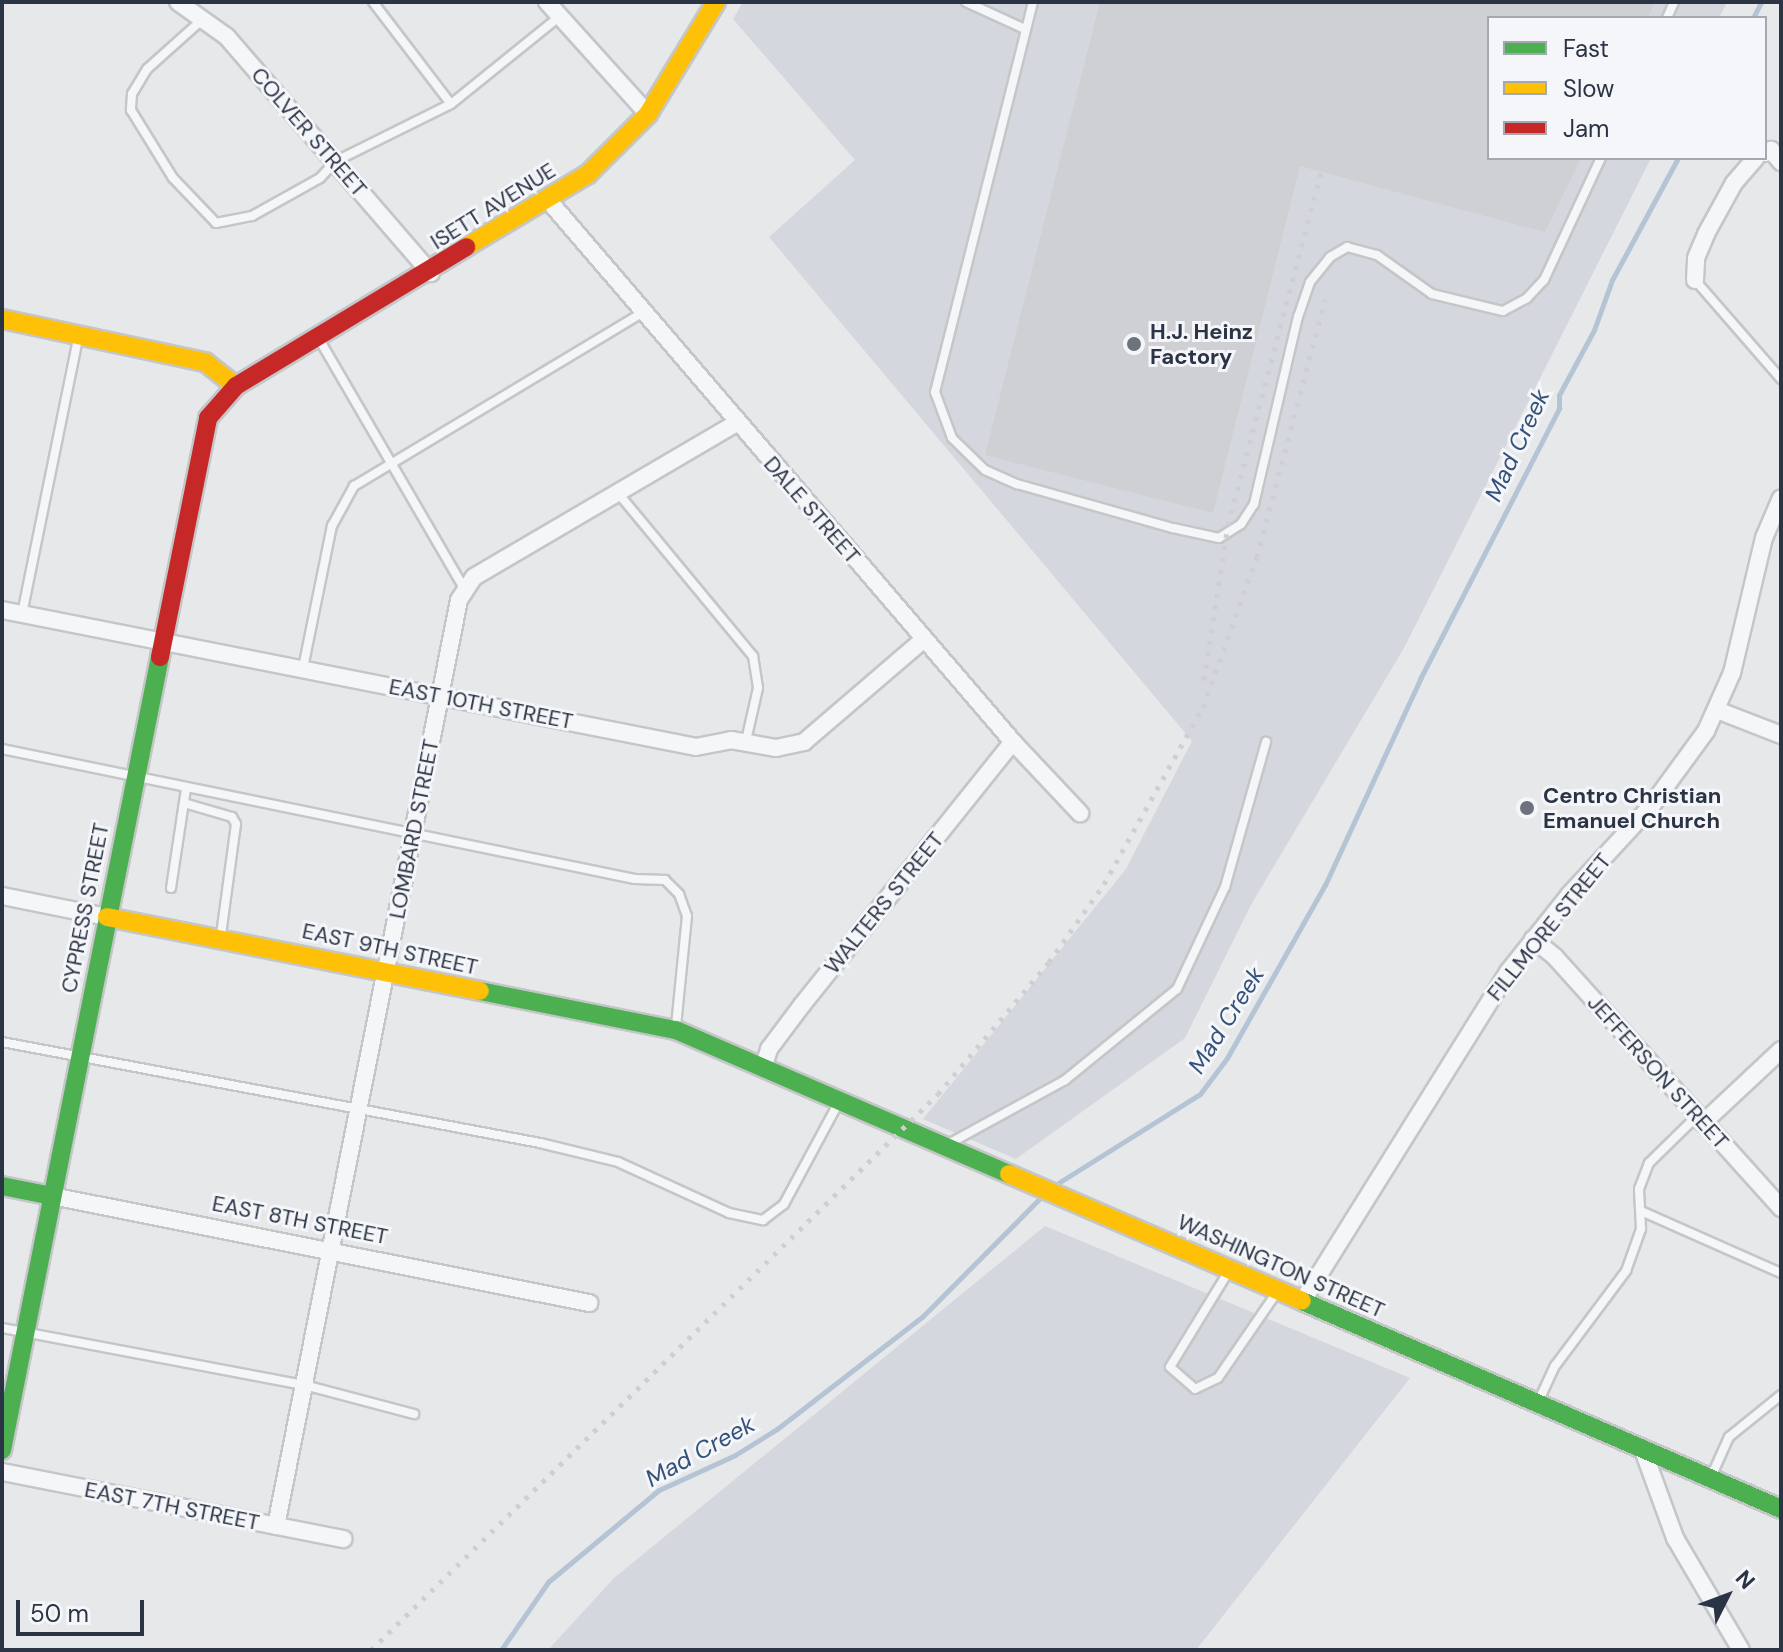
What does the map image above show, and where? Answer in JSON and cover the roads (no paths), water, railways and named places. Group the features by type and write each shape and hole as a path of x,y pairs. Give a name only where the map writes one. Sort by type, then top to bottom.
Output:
{"main road":[{"name":"ISETT AVENUE","path":"236,386 549,201 607,158 648,114 716,2"},
{"path":"2,319 205,362 236,386"},
{"name":"CYPRESS STREET","path":"2,1450 161,640 208,418 236,386"},
{"name":"EAST 9TH STREET","path":"107,917 676,1030 763,1068"},
{"name":"WASHINGTON STREET","path":"763,1068 1781,1509"},
{"name":"EAST 8TH STREET","path":"2,1186 52,1196"}],"street":[{"name":"COLVER STREET","path":"178,2 204,17 336,161 431,273"},
{"path":"547,2 648,114"},
{"path":"1695,280 1696,258 1734,183 1763,160"},
{"name":"DALE STREET","path":"549,201 1013,742 1080,813"},
{"path":"464,588 474,577 737,423"},
{"name":"FILLMORE STREET","path":"1302,1302 1458,1047 1533,939 1676,775 1717,710 1740,643 1764,538 1781,498"},
{"name":"LOMBARD STREET","path":"276,1526 464,588"},
{"name":"EAST 10TH STREET","path":"2,610 696,747 746,741 776,748 804,742 924,639"},
{"path":"1717,710 1781,735"},
{"name":"WALTERS STREET","path":"763,1068 769,1049 802,1005 1013,742"},
{"name":"EAST 9TH STREET","path":"2,896 107,917"},
{"name":"JEFFERSON STREET","path":"1533,939 1555,957 1781,1208"},
{"path":"1700,1120 1781,1050"},
{"name":"EAST 8TH STREET","path":"52,1196 589,1303"},
{"path":"1643,1450 1675,1538 1741,1650"},
{"name":"EAST 7TH STREET","path":"2,1472 343,1539"}],"lane":[{"path":"373,2 451,104"},
{"path":"966,2 1025,29"},
{"path":"1033,2 935,392 952,438 985,470 1017,484 1173,528 1219,538 1248,514 1298,317 1310,282 1330,257 1347,247 1377,255 1432,294 1503,311 1527,298 1544,280 1600,160"},
{"path":"204,17 147,69 132,94 136,126 173,178 216,223 252,216 296,193 336,161 451,104 560,16"},
{"path":"1695,280 1781,379"},
{"path":"303,668 336,515 354,486 389,462 642,313"},
{"path":"22,614 79,335"},
{"path":"319,338 464,588"},
{"path":"617,491 753,656 758,688 746,741"},
{"path":"945,1146 1065,1080 1177,989 1225,887 1266,742"},
{"path":"2,749 413,834 665,880 679,894 687,916 676,1030"},
{"path":"171,888 186,789"},
{"path":"184,803 232,817 236,824 220,938"},
{"path":"2,1042 79,1060 359,1105 618,1162 729,1213 763,1220 784,1204 840,1101"},
{"path":"1537,1404 1555,1366 1626,1271 1641,1229 1639,1189 1649,1163 1700,1120"},
{"path":"1641,1211 1781,1273"},
{"path":"1229,1270 1170,1367 1195,1389 1218,1378 1278,1291"},
{"path":"2,1328 304,1385 414,1414"},
{"path":"1710,1478 1734,1431 1781,1395"}],"waterway":[{"name":"Mad Creek","path":"1754,16 1761,2"},
{"name":"Mad Creek","path":"1055,1185 1200,1094 1227,1058 1325,885 1420,679 1559,408 1559,395 1594,330 1612,280 1677,160"},
{"name":"Mad Creek","path":"501,1650 548,1582 659,1490 735,1455 777,1429 922,1317 1041,1197"}],"railway":[{"path":"1342,45 1353,2"},
{"path":"1204,680 1228,525 1366,2"},
{"path":"371,1650 938,1094 1049,962 1104,884 1203,707 1257,557 1325,300"}],"place":[{"name":"H.J. Heinz Factory","path":"1134,344"},
{"name":"Centro Christian Emanuel Church","path":"1527,808"}]}
